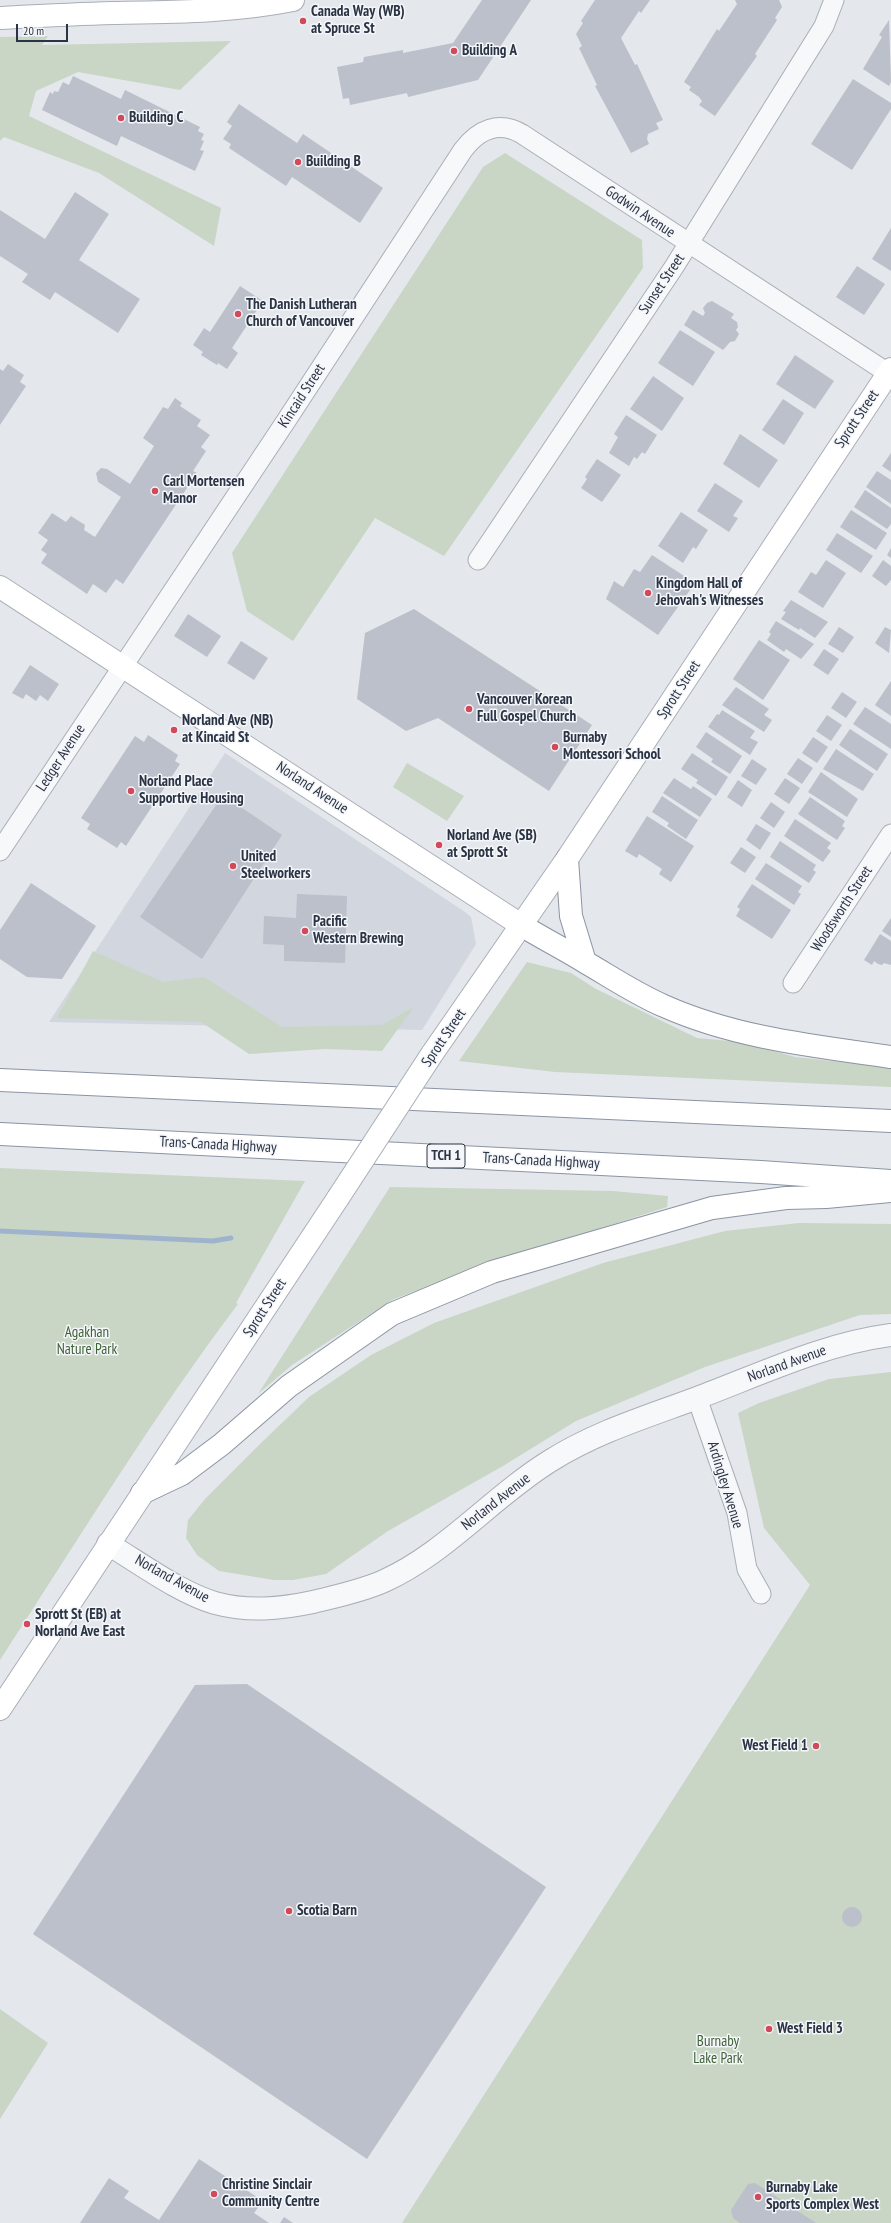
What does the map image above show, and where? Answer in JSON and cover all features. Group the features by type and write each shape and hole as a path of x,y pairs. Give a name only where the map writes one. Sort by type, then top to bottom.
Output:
{"main road":[{"path":"0,18 77,7 214,12 259,7 293,0"},
{"name":"Sprott Street","path":"0,1709 432,1054 567,859 890,373"},
{"name":"Norland Avenue","path":"0,587 521,925 623,986 664,1006 705,1022 753,1036 803,1045 891,1057"},
{"path":"567,859 571,916 585,962"},
{"path":"0,1080 891,1121"},
{"name":"Trans-Canada Highway","path":"0,1134 745,1172 891,1181"},
{"path":"142,1493 182,1474 222,1444 289,1386 392,1314 492,1272 712,1208 786,1198 841,1196 891,1191"}],"street":[{"name":"Sunset Street","path":"478,560 688,244 824,26 834,0"},
{"name":"Godwin Avenue","path":"486,130 500,127 515,130 688,244 890,373"},
{"name":"Kincaid Street","path":"122,666 282,428 463,150 474,138 486,130"},
{"name":"Ledger Avenue","path":"0,851 122,666"},
{"name":"Woodsworth Street","path":"793,983 891,834"},
{"name":"Norland Avenue","path":"108,1544 180,1587 213,1602 247,1609 269,1610 330,1598 384,1581 430,1554 549,1462 583,1442 622,1424 696,1398 820,1350 891,1335"},
{"name":"Ardingley Avenue","path":"696,1398 737,1513 747,1569 761,1594"}],"shaded area":[{"path":"225,753 471,917 476,944 422,1030 49,1022"}],"green space":[{"path":"48,36 42,45 231,41 180,90 78,72 36,91 29,116 221,208 214,246 99,173 4,137 0,141 0,37"},
{"path":"505,153 642,240 643,268 444,556 375,518 293,641 247,611 232,553 483,167"},
{"path":"407,763 464,796 447,821 393,787"},
{"path":"93,951 163,982 204,977 282,1027 382,1025 414,1007 382,1051 325,1049 249,1054 201,1022 57,1018"},
{"path":"527,962 571,973 596,989 697,1038 742,1042 795,1057 891,1067 891,1087 555,1072 459,1061"},
{"name":"Agakhan Nature Park","path":"0,1168 305,1181 236,1303 238,1304 206,1347 145,1435 0,1660"},
{"path":"390,1187 613,1191 668,1196 667,1207 507,1258 394,1299 292,1365 258,1394"},
{"path":"799,1223 891,1224 891,1314 860,1315 705,1367 576,1421 503,1466 388,1531 326,1574 293,1580 274,1580 219,1571 197,1555 186,1538 188,1520 205,1499 260,1444 309,1397 371,1355 434,1323 603,1263 725,1231"},
{"name":"Burnaby Lake Park","path":"891,1372 891,2223 402,2223 810,1585 764,1528 738,1413 759,1403 829,1379"},
{"path":"0,2009 48,2043 0,2119"}],"building":[{"name":"Building A","path":"482,0 531,0 478,80 408,97 407,93 350,105 349,98 343,99 337,67 363,62 364,57 403,50 403,53 453,43"},
{"path":"595,0 650,0 641,13 639,11 621,38 635,65 637,64 663,120 656,123 659,129 648,134 647,139 649,144 631,153 595,86 597,85 579,48 582,46 576,34 583,23 581,21"},
{"path":"735,0 779,0 782,7 775,18 777,20 755,54 757,56 715,116 699,105 702,101 689,90 691,87 684,82 717,29 719,31 737,4"},
{"path":"889,20 891,82 889,86 863,69 882,37 879,35"},
{"name":"Building C","path":"73,76 121,99 125,90 200,127 198,131 204,134 201,140 204,141 200,150 204,151 195,171 121,136 117,146 42,110 50,92 53,94 54,91 58,92 63,82 69,85"},
{"path":"853,79 891,103 891,109 852,170 811,144"},
{"name":"Building B","path":"239,104 297,143 303,134 383,188 360,223 292,177 286,186 229,148 231,144 223,139 232,126 227,122"},
{"path":"75,192 109,214 79,260 140,299 118,333 55,292 50,300 22,282 28,274 0,256 0,210 45,239"},
{"path":"891,228 891,271 872,259"},
{"path":"857,266 885,284 864,315 836,297"},
{"name":"The Danish Lutheran Church of Vancouver","path":"240,286 263,301 232,348 238,353 227,369 218,363 217,365 201,355 203,352 193,345 204,328 210,332"},
{"path":"712,301 734,314 731,318 737,322 738,327 736,330 739,334 735,341 730,342 723,350 684,325 693,310 703,316 705,313 703,308 707,303"},
{"path":"680,330 715,352 693,386 658,363"},
{"path":"795,355 834,381 815,409 776,384"},
{"path":"8,364 24,375 20,382 26,386 0,425 0,369 3,371"},
{"path":"653,376 684,398 662,431 630,409"},
{"name":"Carl Mortensen Manor","path":"175,398 182,403 180,406 201,420 197,426 210,435 201,447 206,451 193,471 197,473 123,584 116,579 106,593 93,584 87,594 41,563 47,554 41,550 48,540 38,533 52,513 66,522 71,516 85,525 84,530 95,537 121,497 98,482 96,473 101,468 107,469 130,484 154,446 143,438 163,407 168,409"},
{"path":"783,399 804,413 784,445 762,430"},
{"path":"626,415 657,435 645,454 642,452 637,459 634,457 629,466 609,453 618,437 614,434"},
{"path":"740,434 778,460 759,488 723,464"},
{"path":"891,453 891,472 882,466"},
{"path":"597,459 621,475 602,502 581,488 587,479 585,477"},
{"path":"877,471 891,480 891,504 866,487"},
{"path":"715,483 743,501 733,516 738,518 729,532 697,511"},
{"path":"865,490 891,508 891,524 887,529 854,507"},
{"path":"851,510 887,533 876,550 840,527"},
{"path":"681,512 708,530 696,549 693,547 683,563 658,546"},
{"path":"837,533 873,556 861,573 826,550"},
{"path":"891,548 891,558 887,555"},
{"name":"Kingdom Hall of Jehovah's Witnesses","path":"652,555 695,583 658,635 606,599 614,581 623,587 634,569 640,572"},
{"path":"826,560 846,573 823,608 798,592 811,572 816,575"},
{"path":"883,560 891,566 891,580 886,586 872,576"},
{"path":"791,600 828,622 815,638 800,628 799,630 781,619 786,612 783,611"},
{"name":"Vancouver Korean Full Gospel Church","path":"414,609 592,725 549,791 438,718 406,731 357,699 365,633"},
{"path":"188,614 221,636 207,657 174,636"},
{"path":"776,621 814,644 801,659 786,649 784,652 767,640 771,634 769,632"},
{"path":"839,627 854,637 843,653 828,644"},
{"path":"885,627 891,630 889,653 875,643"},
{"path":"759,640 790,660 763,700 733,679"},
{"path":"241,641 268,658 254,680 227,663"},
{"path":"824,649 839,659 828,675 813,665"},
{"path":"30,665 59,684 48,701 40,695 36,701 26,694 23,699 12,693"},
{"path":"891,681 891,716 875,705"},
{"path":"736,687 769,709 764,715 772,720 764,732 722,705"},
{"path":"842,692 857,702 846,718 831,708"},
{"path":"865,707 891,724 891,749 853,724"},
{"path":"722,710 755,731 750,738 758,742 750,755 708,727 717,714 719,715"},
{"path":"827,715 842,725 831,741 816,731"},
{"path":"850,729 888,754 877,771 839,745"},
{"path":"706,732 742,756 730,774 711,762 713,759 696,747"},
{"name":"Norland Place Supportive Housing","path":"148,735 178,755 175,761 180,764 126,846 121,842 117,848 87,829 90,824 81,818 135,736 144,742"},
{"path":"813,737 828,747 817,763 802,753"},
{"path":"836,749 874,774 863,791 823,769"},
{"path":"692,753 728,777 716,796 696,783 698,780 681,769"},
{"path":"798,758 813,768 802,784 787,774"},
{"path":"752,759 767,769 756,785 741,776"},
{"path":"821,772 858,799 847,817 808,792"},
{"path":"674,778 691,789 693,786 712,799 700,817 663,793"},
{"path":"785,778 800,788 789,804 774,794"},
{"path":"738,780 752,790 742,807 727,797"},
{"path":"223,795 282,835 202,959 140,917"},
{"path":"662,796 698,820 686,839 667,826 669,823 652,812"},
{"path":"810,797 845,821 842,826 845,828 837,840 798,814"},
{"path":"771,802 785,812 774,828 760,818"},
{"path":"647,816 694,846 671,882 659,874 662,869 639,854 637,858 625,851"},
{"path":"795,819 831,843 827,848 831,851 823,862 784,836"},
{"path":"756,824 771,833 760,850 746,840"},
{"path":"780,841 816,865 813,870 816,872 809,883 770,857"},
{"path":"741,847 756,857 745,873 730,863"},
{"path":"766,863 802,886 798,892 801,894 794,905 755,879"},
{"path":"31,883 96,926 62,979 27,977 0,959 0,930"},
{"path":"752,884 791,910 772,939 736,916 740,909 737,907"},
{"name":"Pacific Western Brewing","path":"297,894 347,896 345,963 284,961 284,945 263,944 264,916 296,918"},
{"path":"891,918 891,937 882,931"},
{"path":"880,934 891,941 891,965 884,963 882,965 874,961 872,965 864,960"},
{"name":"Scotia Barn","path":"247,1684 546,1887 367,2159 33,1934 195,1685"},
{"path":"852,1907 859,1910 862,1917 859,1924 852,1927 845,1924 842,1917 845,1910"},
{"name":"Christine Sinclair Community Centre","path":"199,2159 263,2201 254,2213 269,2223 80,2223 109,2178 129,2191 124,2198 159,2220"},
{"name":"Burnaby Lake Sports Complex West","path":"755,2183 816,2223 740,2223 733,2218 731,2210 748,2184"},
{"name":"Christine Sinclair Community Centre","path":"284,2217 293,2223 280,2223"}],"waterway":[{"path":"0,1231 213,1241 231,1238"}],"place":[{"name":"Canada Way (WB) at Spruce St","path":"303,21"},
{"name":"Building A","path":"454,51"},
{"name":"Building C","path":"121,118"},
{"name":"Building B","path":"298,162"},
{"name":"The Danish Lutheran Church of Vancouver","path":"238,314"},
{"name":"Carl Mortensen Manor","path":"155,491"},
{"name":"Kingdom Hall of Jehovah's Witnesses","path":"648,593"},
{"name":"Vancouver Korean Full Gospel Church","path":"469,709"},
{"name":"Norland Ave (NB) at Kincaid St","path":"174,730"},
{"name":"Burnaby Montessori School","path":"555,747"},
{"name":"Norland Place Supportive Housing","path":"131,791"},
{"name":"Norland Ave (SB) at Sprott St","path":"439,845"},
{"name":"United Steelworkers","path":"233,866"},
{"name":"Pacific Western Brewing","path":"305,931"},
{"name":"Sprott St (EB) at Norland Ave East","path":"27,1624"},
{"name":"West Field 1","path":"816,1746"},
{"name":"Scotia Barn","path":"289,1911"},
{"name":"West Field 3","path":"769,2029"},
{"name":"Christine Sinclair Community Centre","path":"214,2194"},
{"name":"Burnaby Lake Sports Complex West","path":"758,2197"}]}
